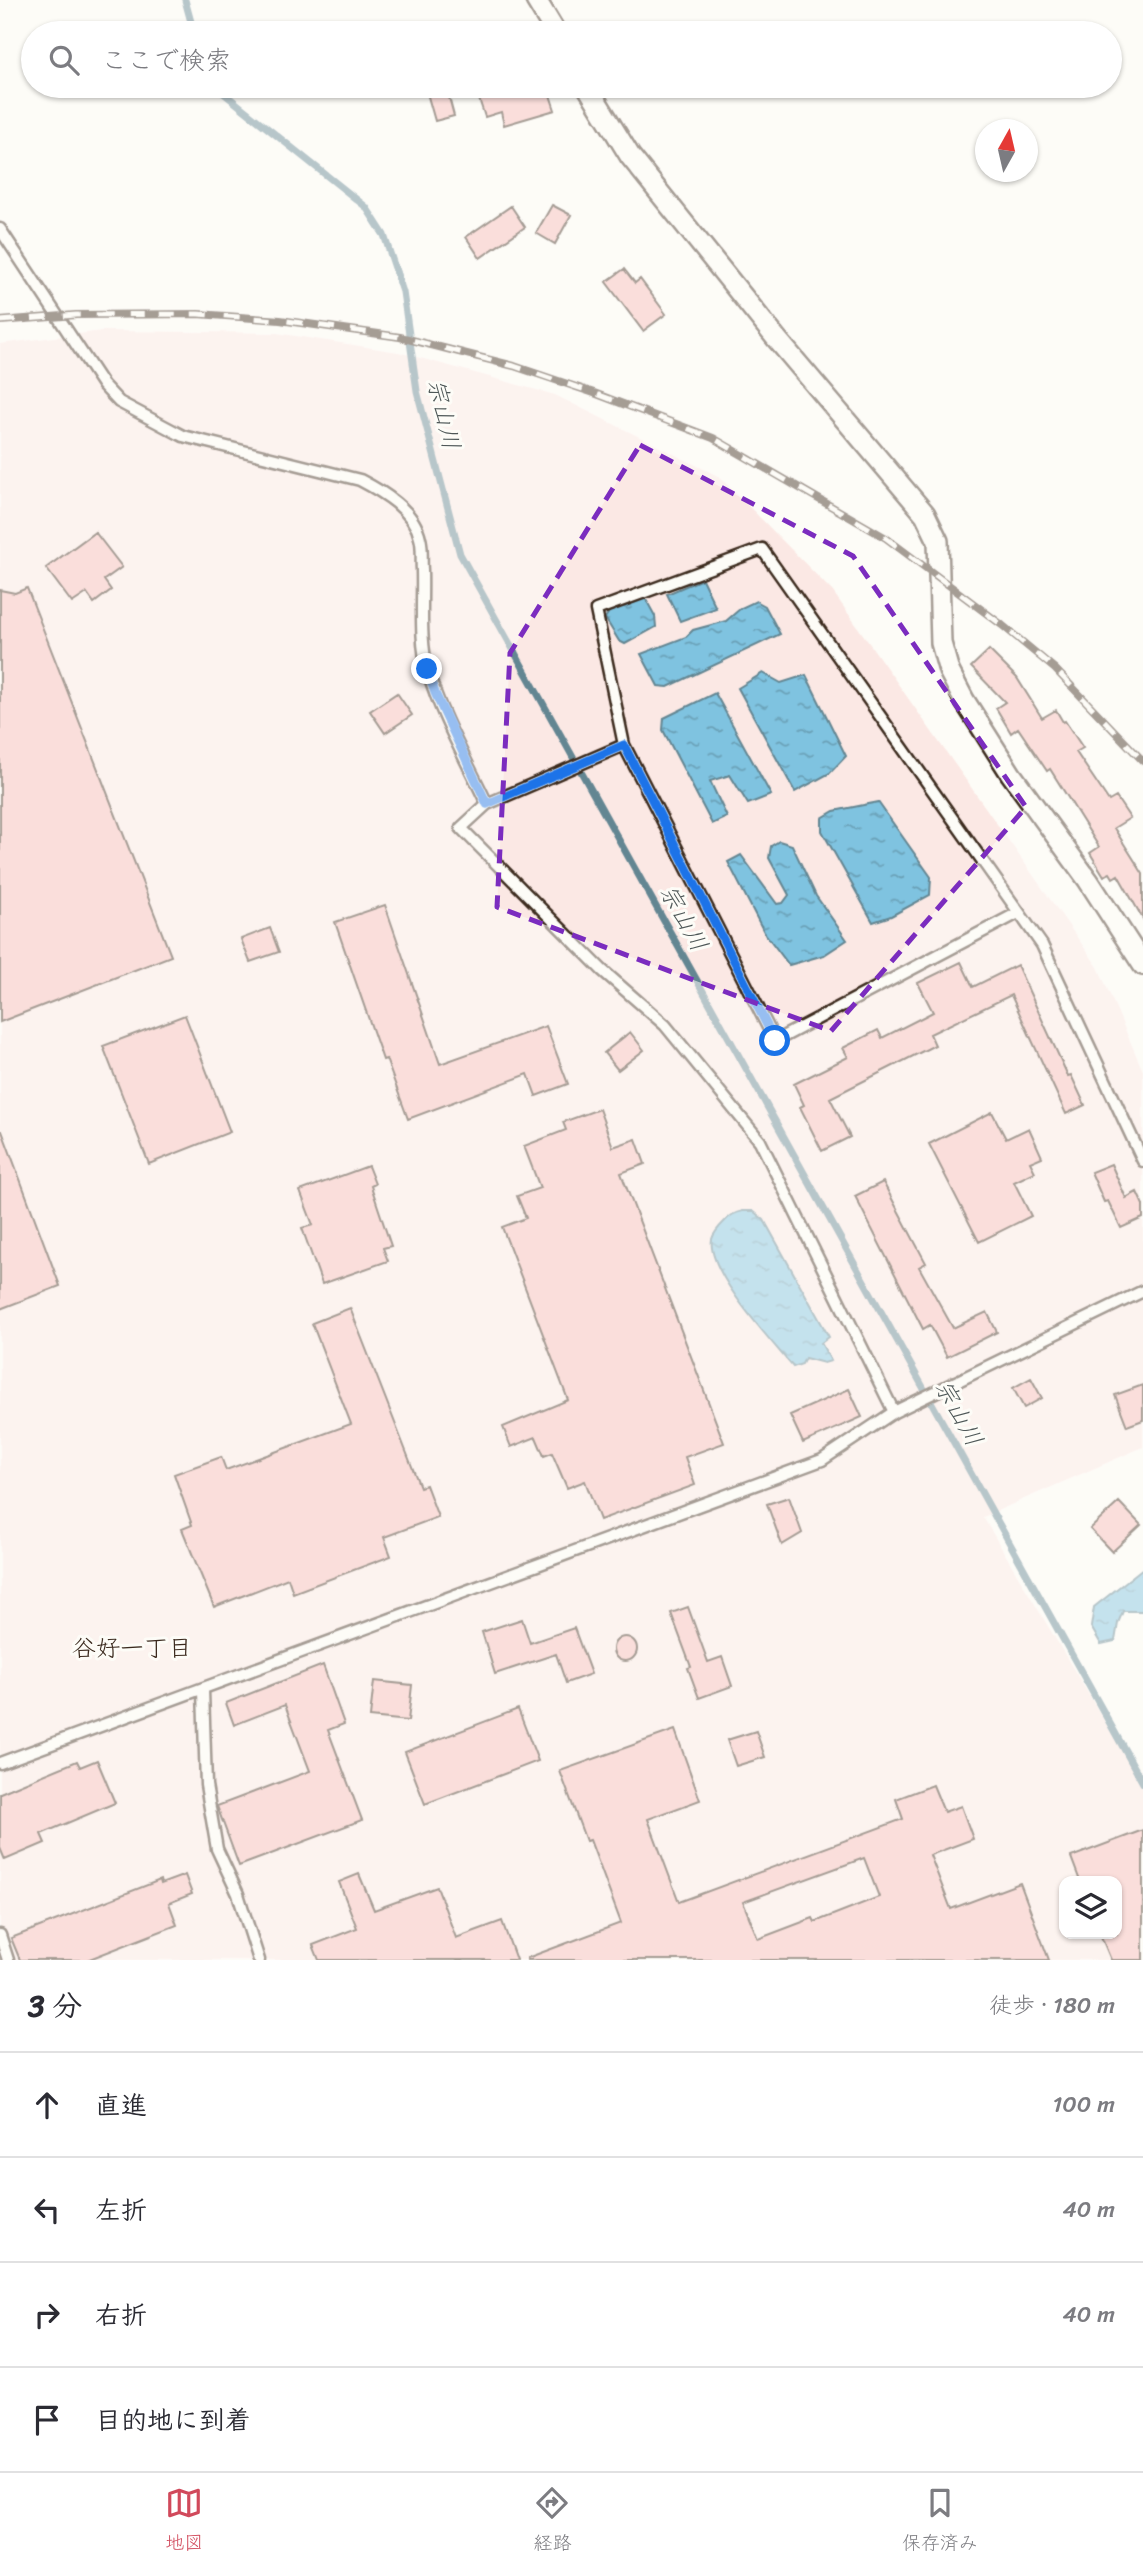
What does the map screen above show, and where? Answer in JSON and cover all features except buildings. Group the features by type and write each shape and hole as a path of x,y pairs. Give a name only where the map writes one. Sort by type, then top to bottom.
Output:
{"street":[{"path":"536,0 549,21"},
{"path":"594,98 630,156 776,338 925,514 938,541 941,643 949,671 1004,763 1088,880 1143,965"}],"lane":[{"path":"0,229 103,385 119,402 183,436 360,480 382,491 400,506 420,537 427,669 435,693 487,804"},
{"path":"1018,913 775,1041 624,745 596,610 762,549 1042,945 1143,1161"},
{"path":"624,745 487,804 461,828 603,970 665,1026 760,1140 894,1412"},
{"path":"0,1763 822,1460 894,1412 1143,1291"},
{"path":"203,1690 206,1786 217,1849 238,1894 259,1960"},
{"path":"0,1935 8,1960"}],"highlighted area":[{"path":"640,445 853,556 1026,807 831,1031 497,907 510,653"}],"shaded area":[{"path":"102,331 276,333 398,352 555,395 720,477 833,592 1098,967 1143,1071 1143,1447 983,1517 1143,1786 1143,1960 0,1960 0,344"}],"water":[{"path":"702,579 716,608 680,621 667,594"},
{"path":"644,596 655,616 656,627 625,644 619,641 605,618 613,606"},
{"path":"756,601 765,606 780,634 668,687 658,686 641,654 686,637 693,630 726,621 741,608"},
{"path":"763,673 781,683 806,675 846,756 830,773 795,792 738,688"},
{"path":"715,693 771,795 748,804 730,775 710,781 727,817 712,824 663,730 664,718"},
{"path":"878,802 931,877 930,895 891,916 873,922 822,831 822,818 834,811"},
{"path":"779,841 792,845 816,896 847,940 824,955 789,965 764,932 728,862 741,855 777,904 783,903 789,895 769,858 771,846"},
{"path":"743,1211 753,1211 764,1220 829,1337 821,1343 831,1361 824,1363 805,1358 802,1364 793,1367 743,1306 719,1269 713,1253 714,1234 727,1219"},
{"path":"1143,1568 1143,1611 1123,1611 1115,1641 1101,1644 1091,1627 1094,1607"}],"waterway":[{"name":"宗山川","path":"185,0 191,21"},
{"name":"宗山川","path":"230,98 366,207 384,235 403,292 417,391 460,554 1143,1783"}],"railway":[{"path":"0,321 76,315 198,314 280,320 400,337 514,366 713,438 886,538 1002,625 1055,669 1143,761"}],"district":[{"name":"谷好一丁目","path":"132,1648"}],"route":[{"path":"427,669 435,693 487,804 624,745 775,1041"}]}
